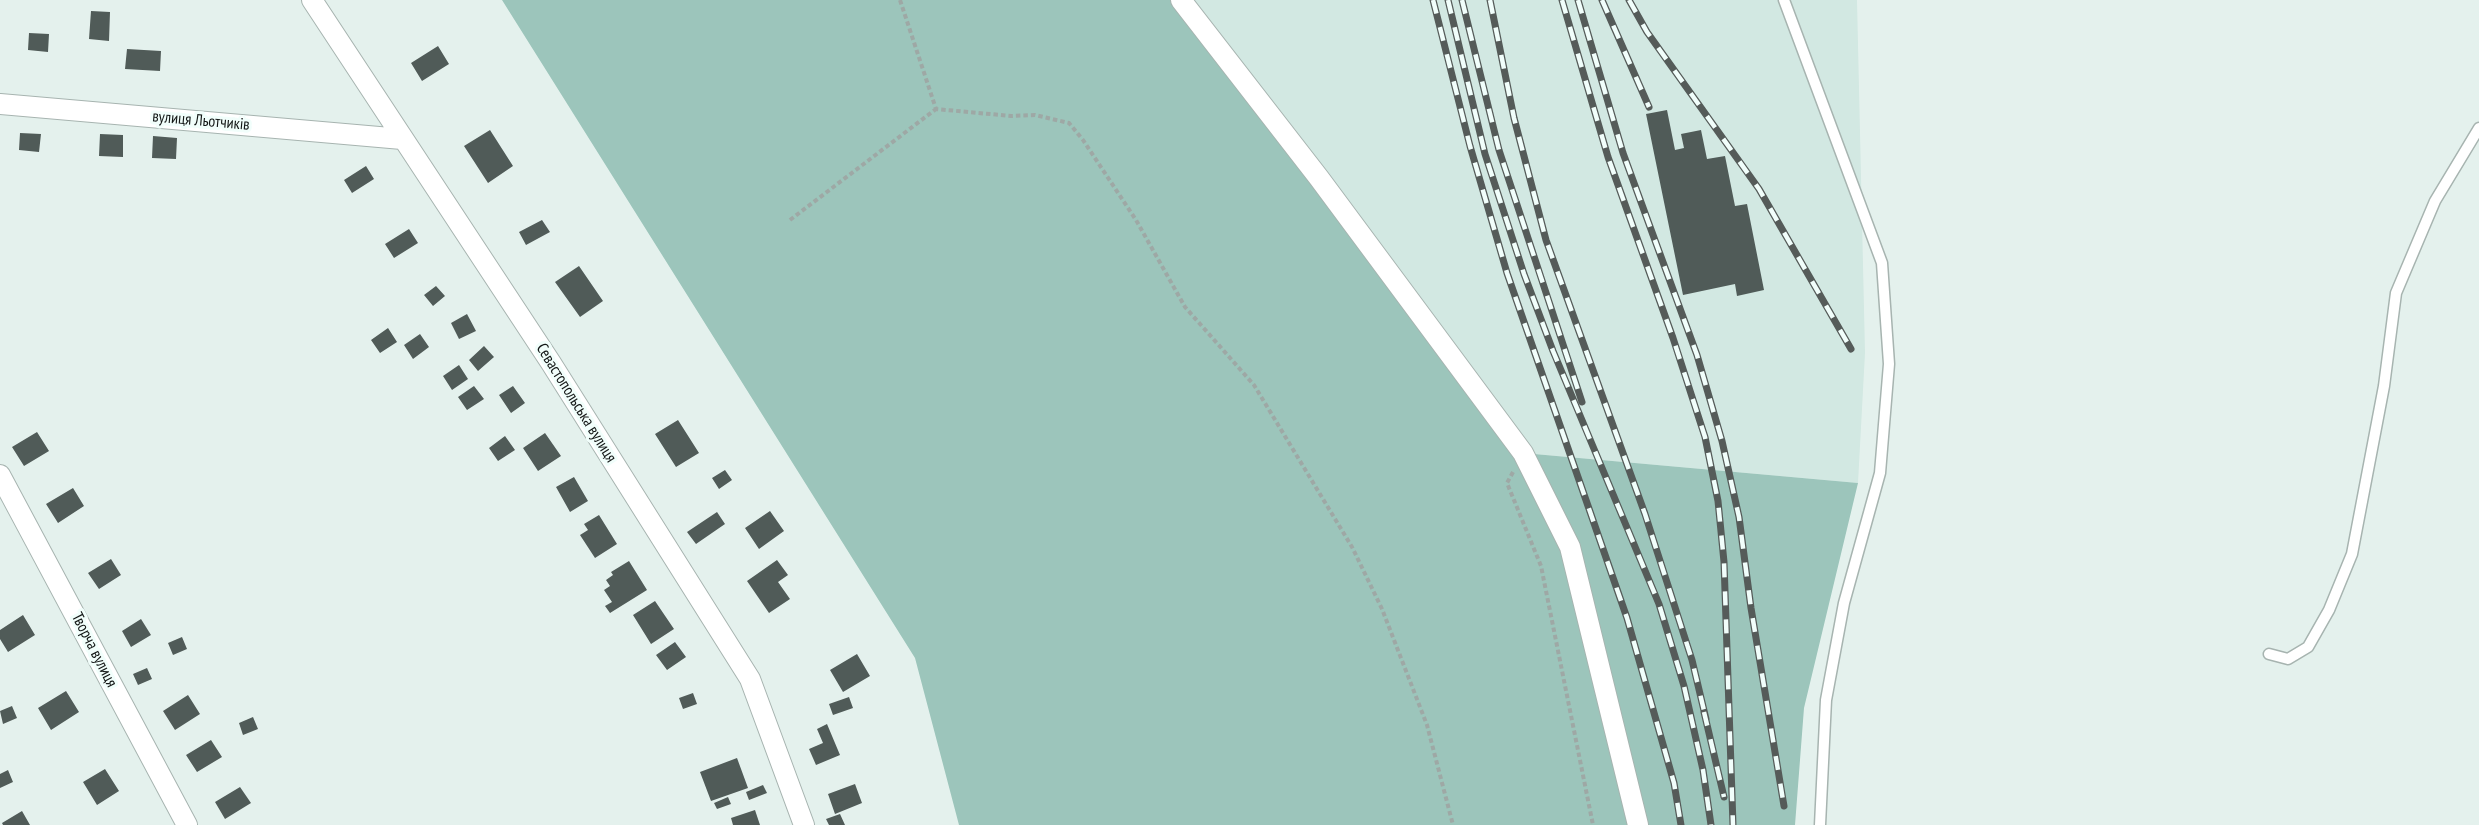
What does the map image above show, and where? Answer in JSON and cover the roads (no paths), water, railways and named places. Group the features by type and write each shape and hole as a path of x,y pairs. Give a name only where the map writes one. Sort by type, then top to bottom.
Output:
{"street":[{"name":"Севастопольська вулиця","path":"312,0 551,363 750,679 804,825"},
{"path":"1181,0 1319,178 1523,453 1570,547 1638,825"},
{"name":"вулиця Льотчиків","path":"0,104 402,139"},
{"name":"Творча вулиця","path":"0,475 187,825"}],"lane":[{"path":"1784,0 1882,263 1889,364 1880,472 1844,603 1826,700 1820,825"},
{"path":"2269,654 2289,659 2308,647 2329,610 2352,554 2384,386 2396,293 2435,201 2479,128"}],"railway":[{"path":"1433,0 1470,146 1507,273 1627,618 1674,783 1681,825"},
{"path":"1448,0 1485,154 1524,274 1553,351 1659,604 1684,686 1703,770 1711,825"},
{"path":"1462,0 1499,150 1582,402"},
{"path":"1490,0 1514,118 1546,240 1645,514 1692,660 1706,719"},
{"path":"1562,0 1608,157 1673,338 1705,437 1718,501 1724,562 1733,825"},
{"path":"1578,0 1623,153 1697,355 1722,441 1739,517 1751,608 1784,806"},
{"path":"1602,0 1649,107"},
{"path":"1629,0 1647,32 1759,189 1851,349"},
{"path":"1704,712 1724,797"}]}
